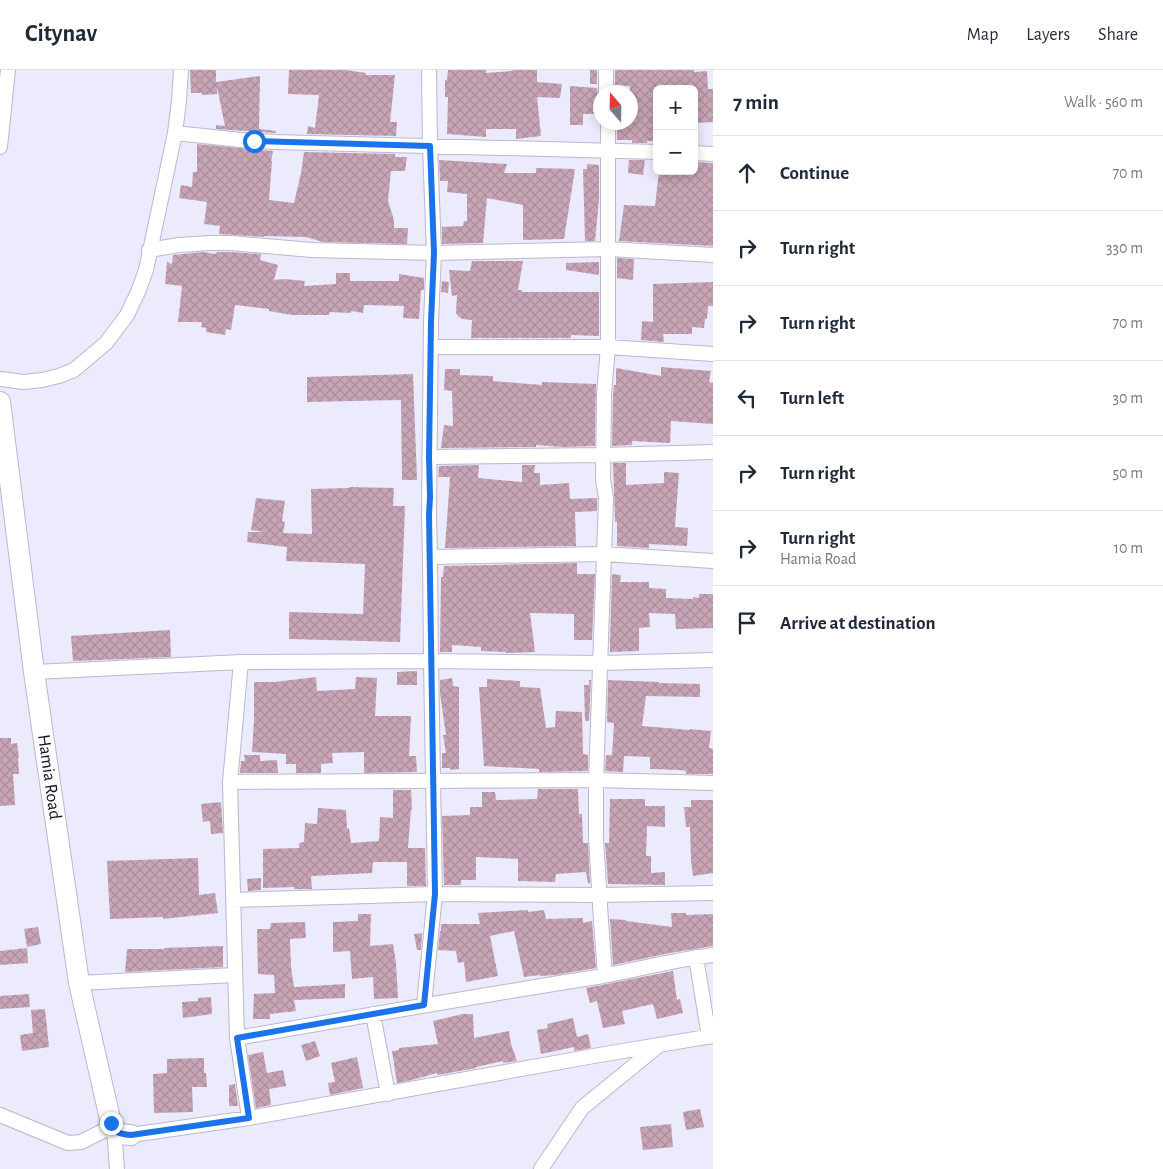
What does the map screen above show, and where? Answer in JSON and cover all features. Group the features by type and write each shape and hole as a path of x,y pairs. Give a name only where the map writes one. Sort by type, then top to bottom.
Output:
{"street":[{"path":"0,147 8,70"},
{"path":"0,379 24,382 42,380 74,370 106,343 127,315 146,270 174,133 181,70"},
{"path":"424,1005 435,894 429,515 431,322 434,253 429,70"},
{"path":"606,70 606,85"},
{"path":"605,975 596,838 596,780 606,498 603,479 603,455 604,394 608,347 608,130"},
{"path":"174,133 275,142 653,152"},
{"path":"698,153 713,154"},
{"path":"149,250 210,243 231,243 312,250 434,253 608,249 713,255"},
{"path":"432,347 608,347 713,354"},
{"name":"Hamia Road","path":"0,402 2,439 79,983 110,1116 119,1130"},
{"path":"429,457 713,452"},
{"path":"430,557 604,554 713,561"},
{"path":"34,672 241,662 431,661 601,663 713,660"},
{"path":"241,662 230,782 237,1038 249,1118"},
{"path":"230,782 596,780 713,783"},
{"path":"233,900 435,894 599,895 713,893"},
{"path":"237,1038 713,955"},
{"path":"0,1115 68,1143 81,1142 119,1130 249,1118 711,1036 696,957"},
{"path":"79,983 234,975"},
{"path":"373,1014 388,1094"},
{"path":"541,1169 582,1108 658,1045"},
{"path":"117,1169 119,1130"}],"building":[{"path":"190,70 216,70 216,82 260,76 259,129 276,131 276,133 216,129 216,125 225,126 217,87 217,94 202,95 202,93 191,93"},
{"path":"289,70 346,70 366,73 365,75 395,75 390,122 397,122 396,136 307,134 308,126 315,128 319,95 288,94"},
{"path":"448,70 486,70 486,73 537,70 537,82 562,84 560,98 537,97 541,136 516,139 516,129 486,129 486,137 447,134 448,97 445,97 445,80 447,80"},
{"path":"590,70 597,70 597,84 590,84"},
{"path":"615,70 707,71 708,89 713,89 713,122 698,123 698,85 653,85 653,141 632,143 632,140 617,140 617,130 638,130 638,85 615,85"},
{"path":"570,86 593,88 593,114 583,114 583,125 570,125"},
{"path":"197,144 273,151 269,200 294,203 304,152 395,154 395,157 407,157 405,171 391,171 388,201 394,220 394,228 408,228 407,244 323,242 306,237 219,234 220,226 204,224 207,202 179,198 181,185 192,187 193,172 197,172"},
{"path":"439,160 507,164 504,173 536,173 536,168 575,169 564,239 523,240 523,205 487,198 483,243 442,244 442,227 463,226 464,221 467,221 467,194 447,192 448,181 440,181"},
{"path":"629,160 645,160 643,175 628,173"},
{"path":"698,162 713,163 713,246 619,241 624,205 655,206 659,175 698,175"},
{"path":"587,164 599,165 599,200 595,241 585,241 583,169 587,169"},
{"path":"203,252 216,254 217,252 231,252 261,254 260,260 278,265 274,280 305,281 304,286 336,284 336,273 350,273 350,281 399,281 399,274 424,278 424,290 421,290 419,319 403,318 404,306 364,305 363,313 351,311 351,313 330,312 329,315 292,315 269,311 269,309 235,305 231,330 226,329 225,335 206,332 206,328 201,327 202,322 178,322 182,286 165,284 167,262 172,264 173,255"},
{"path":"617,258 634,259 633,280 617,278"},
{"path":"472,261 523,261 518,290 522,292 599,292 599,336 571,335 571,338 471,338 472,320 462,319 456,313 457,295 452,296 449,270 470,271"},
{"path":"599,262 599,275 566,270 566,263"},
{"path":"442,281 449,282 448,293 441,292"},
{"path":"713,282 713,306 708,306 704,328 692,327 692,334 663,334 664,342 641,340 642,321 653,322 653,284"},
{"path":"661,367 711,371 709,382 713,383 713,424 671,421 670,443 632,441 632,445 612,446 613,394 614,385 616,385 616,368 661,376"},
{"path":"445,369 460,369 460,375 493,376 493,381 542,385 542,382 596,384 595,446 563,447 536,445 536,447 441,448 444,425 453,426 452,391 444,390"},
{"path":"413,374 417,480 402,480 401,400 307,402 307,377"},
{"path":"613,463 626,463 626,485 664,483 664,472 679,473 675,527 688,528 687,546 649,544 649,548 617,546"},
{"path":"479,465 478,478 522,482 522,465 535,465 534,473 540,473 540,485 569,483 570,499 597,498 597,511 575,512 576,546 445,548 450,477 438,477 439,466"},
{"path":"349,487 394,488 393,506 405,506 400,642 289,639 289,612 363,614 365,564 286,561 287,547 247,542 248,532 264,532 251,530 256,498 285,501 282,521 285,522 283,533 312,534 311,489"},
{"path":"577,563 577,574 595,574 592,640 574,640 574,614 530,613 535,652 506,653 481,651 481,647 452,645 452,652 440,652 441,577 443,577 444,566"},
{"path":"612,574 621,575 620,582 649,582 649,588 666,589 666,598 693,599 693,597 699,598 699,594 713,594 713,628 676,629 675,614 649,613 650,627 639,628 639,651 610,652"},
{"path":"170,630 171,657 73,661 71,636"},
{"path":"417,671 417,685 397,685 397,672"},
{"path":"316,677 317,691 355,689 356,677 377,678 375,716 411,716 409,756 416,756 417,772 364,773 364,752 332,753 333,763 321,764 321,773 296,773 296,764 286,764 286,754 252,752 254,682 275,682"},
{"path":"452,678 453,686 459,687 459,769 451,770 450,768 442,768 442,753 446,753 443,735 446,735 440,680"},
{"path":"487,679 520,681 520,687 540,688 546,728 555,727 556,711 582,712 583,754 588,755 588,771 539,772 539,769 484,766 479,687 487,687"},
{"path":"589,680 591,680 589,721 585,721 584,685 589,685"},
{"path":"608,680 700,684 700,697 646,696 642,726 711,731 709,748 713,749 713,774 686,774 686,771 679,770 650,769 650,757 624,756 623,772 605,771 606,755 612,755 614,723 607,722"},
{"path":"0,738 11,738 11,744 17,743 19,774 13,774 15,805 0,806"},
{"path":"244,755 260,755 260,761 277,760 278,773 240,773 241,761 245,761"},
{"path":"538,789 578,789 579,814 582,814 583,843 588,843 590,884 588,883 586,872 556,874 555,882 518,881 518,859 476,857 476,880 461,880 461,885 444,885 442,816 470,815 470,807 482,807 482,792 495,792 496,800 537,799"},
{"path":"393,790 411,790 412,809 408,848 425,848 426,886 407,886 407,862 373,862 372,873 313,876 311,877 312,889 294,889 294,887 263,888 263,849 299,848 299,843 304,842 305,823 317,824 318,808 346,810 347,829 349,828 351,843 379,841 380,817 393,818"},
{"path":"610,799 645,799 645,806 665,806 665,827 647,826 646,856 651,856 651,873 665,872 665,885 608,884 605,843 609,843"},
{"path":"691,800 713,800 713,873 693,876 690,827 686,827 684,807 691,807"},
{"path":"221,802 223,833 211,834 210,821 203,822 201,804"},
{"path":"198,858 199,895 215,893 218,913 163,919 163,917 110,919 107,861"},
{"path":"261,878 261,890 248,891 247,879"},
{"path":"528,910 528,912 544,910 546,919 583,918 583,923 592,921 596,968 555,975 524,977 514,931 490,936 498,976 466,982 464,962 458,963 456,951 438,950 441,924 480,924 478,913"},
{"path":"671,913 686,913 686,915 713,914 713,946 613,965 610,919 672,927"},
{"path":"358,914 371,914 370,946 393,944 398,998 374,999 373,977 352,979 350,951 333,952 333,922 358,921"},
{"path":"305,922 306,938 290,939 294,987 345,984 345,998 294,1000 296,1011 270,1014 270,1019 253,1019 254,994 275,993 274,975 258,974 257,929 270,929 271,923"},
{"path":"38,927 41,944 27,947 24,929"},
{"path":"422,933 421,950 417,950 414,934"},
{"path":"223,946 223,967 125,972 127,949"},
{"path":"27,948 28,963 0,965 0,951"},
{"path":"673,971 677,1000 680,999 683,1013 657,1019 653,1004 622,1011 625,1024 603,1028 597,1001 590,1003 586,988"},
{"path":"29,994 30,1007 0,1009 0,996"},
{"path":"211,997 212,1014 183,1018 182,1002 198,1001 198,998"},
{"path":"45,1009 49,1047 22,1051 20,1035 33,1033 31,1010"},
{"path":"463,1014 473,1014 474,1038 509,1031 517,1061 503,1063 503,1061 438,1075 437,1073 397,1083 392,1051 399,1050 399,1048 438,1044 433,1021"},
{"path":"573,1018 577,1037 588,1034 591,1048 574,1051 574,1047 541,1054 537,1030 548,1028 547,1024"},
{"path":"315,1041 320,1056 306,1061 301,1045"},
{"path":"263,1052 267,1073 283,1070 286,1086 269,1089 271,1105 256,1108 248,1055"},
{"path":"357,1057 363,1088 330,1095 328,1083 335,1082 331,1063"},
{"path":"204,1058 204,1073 206,1073 207,1087 192,1087 193,1112 154,1113 153,1074 167,1073 167,1059"},
{"path":"235,1084 238,1106 229,1106 229,1085"},
{"path":"700,1109 704,1127 686,1130 683,1112"},
{"path":"671,1124 673,1147 643,1150 640,1127"}],"route":[{"path":"111,1123 120,1134 131,1135 249,1118 237,1038 424,1005 435,894 429,515 431,322 434,253 430,146 254,141"}]}
